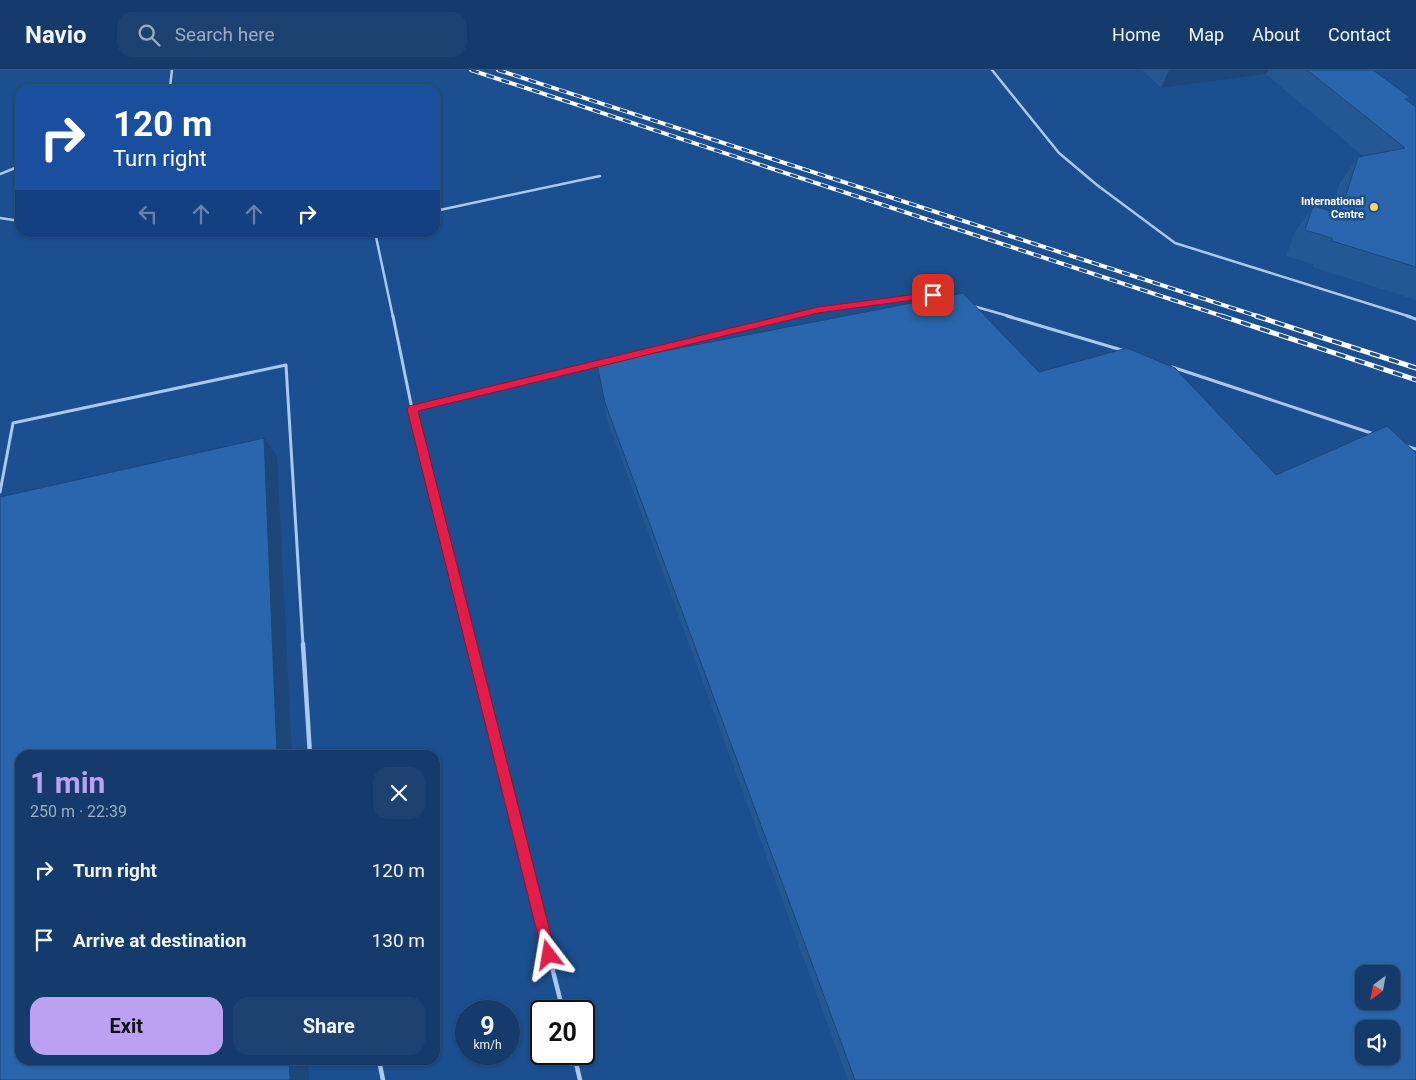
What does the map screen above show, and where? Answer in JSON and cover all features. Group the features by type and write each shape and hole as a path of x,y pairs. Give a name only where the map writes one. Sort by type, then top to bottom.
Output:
{"lane":[{"path":"170,85 172,70"},
{"path":"992,70 1059,153 1097,185 1174,243 1416,319"},
{"path":"0,174 15,168"},
{"path":"440,210 600,176"},
{"path":"0,218 15,220"},
{"path":"376,237 412,409 560,1000"},
{"path":"412,409 818,310 933,295 949,299"},
{"path":"965,304 1077,335 1133,354"},
{"path":"0,492 13,423 286,365 310,750"},
{"path":"1170,366 1376,435"},
{"path":"1400,444 1416,449"},
{"path":"380,1065 383,1080"},
{"path":"577,1065 580,1080"}],"building":[{"path":"1307,70 1373,70 1411,98 1405,99 1416,107 1416,267 1332,241 1332,238 1305,230 1313,206 1340,214 1358,157 1405,148"},
{"path":"963,293 1039,372 1127,348 1175,368 1276,475 1387,426 1416,453 1416,1080 855,1080 605,403 597,364"},
{"path":"264,438 277,750 15,750 15,1065 289,1065 290,1080 0,1080 0,497"}],"railway":[{"path":"471,70 1225,317"},
{"path":"498,70 1260,317"},
{"path":"1222,316 1416,380"},
{"path":"1256,316 1416,368"}],"place":[{"name":"International Centre","path":"1374,207"}],"route":[{"path":"549,955 412,409 818,310 933,295"}]}
